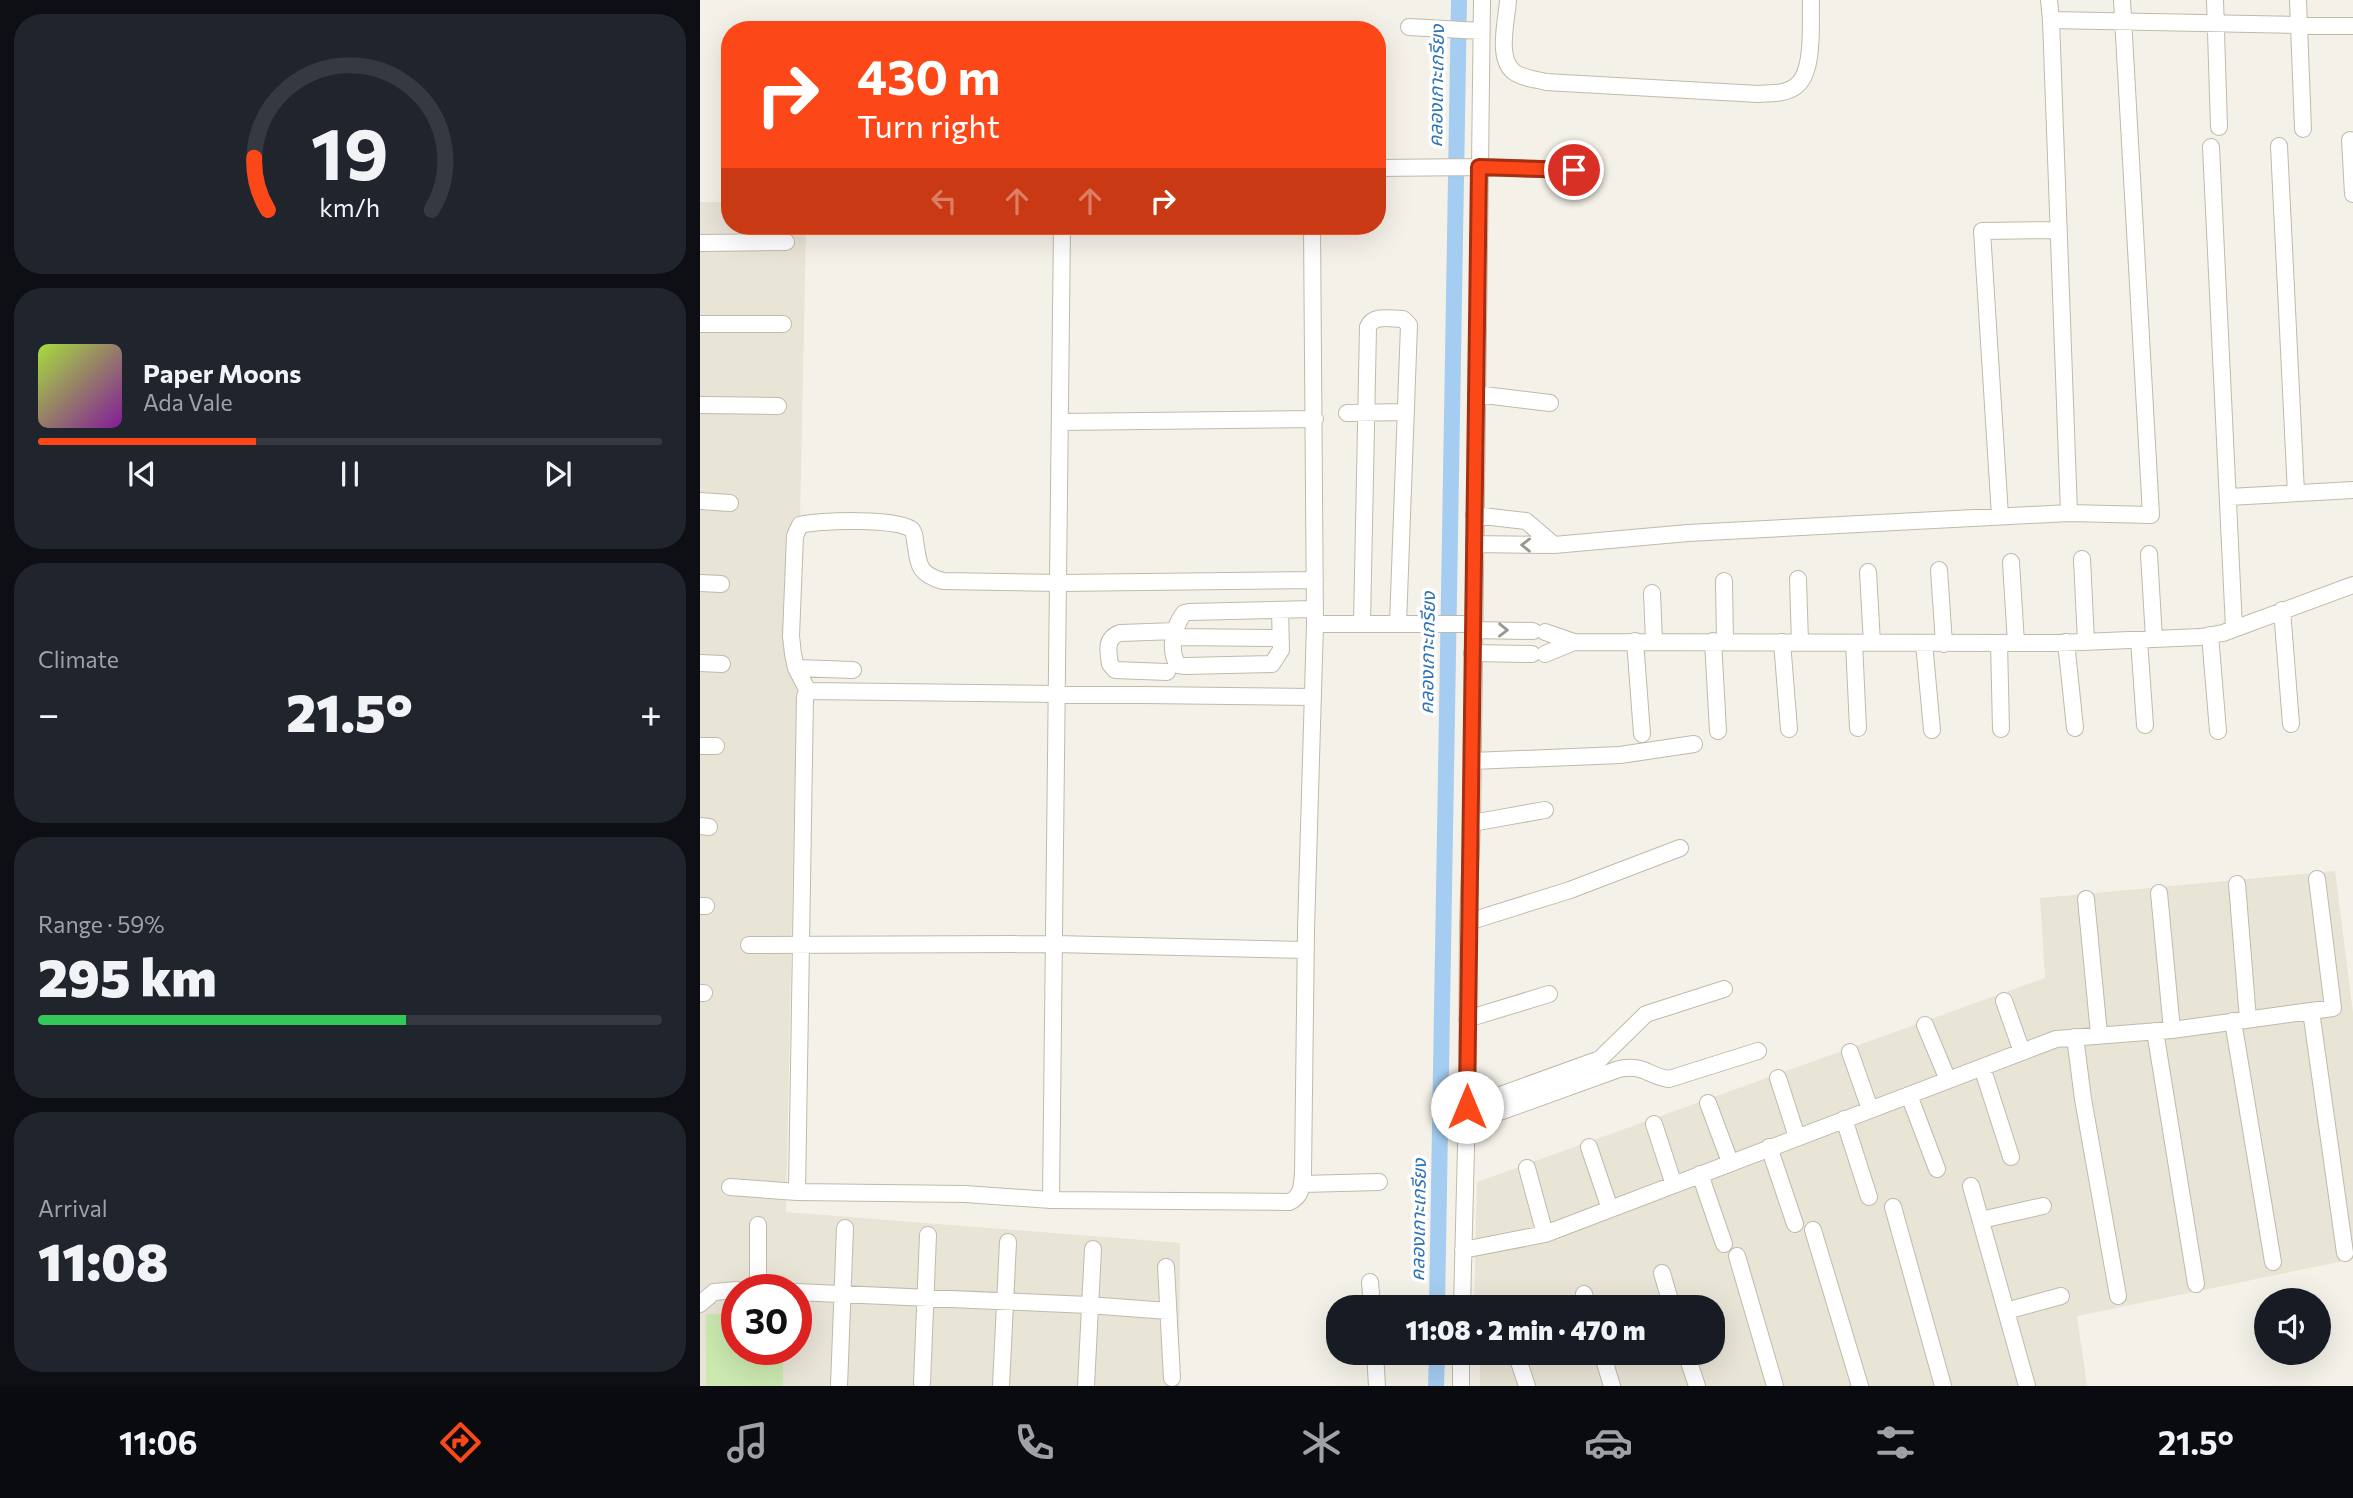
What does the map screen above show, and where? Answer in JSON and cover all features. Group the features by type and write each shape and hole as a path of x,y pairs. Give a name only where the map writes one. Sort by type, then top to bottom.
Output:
{"street":[{"path":"1462,1295 1472,822 1482,0"},
{"path":"1508,0 1504,52 1507,64 1522,76 1546,82 1758,94 1784,92 1803,79 1809,64 1811,0"},
{"path":"2049,0 2069,513"},
{"path":"1474,544 1554,545 1688,533 2069,513 2151,515 2122,0"},
{"path":"2215,0 2219,127"},
{"path":"2298,0 2303,129"},
{"path":"2050,20 2353,26"},
{"path":"1409,27 1481,31"},
{"path":"2350,140 2353,194"},
{"path":"2279,146 2296,493"},
{"path":"2211,148 2234,628"},
{"path":"1386,169 1479,167 1574,170"},
{"path":"2000,516 1982,231 2059,230"},
{"path":"1051,1200 1062,235"},
{"path":"730,1187 797,1192 965,1194 1051,1200 1289,1202 1300,1194 1315,617 1312,235"},
{"path":"700,243 786,242"},
{"path":"1362,624 1368,327 1375,318 1403,319 1409,325 1398,624"},
{"path":"700,324 783,324"},
{"path":"1476,394 1550,403"},
{"path":"700,405 778,406"},
{"path":"1348,413 1405,412"},
{"path":"1059,422 1315,419"},
{"path":"2229,497 2353,490"},
{"path":"700,501 730,503"},
{"path":"1474,516 1526,521 1554,545"},
{"path":"808,691 796,668 792,636 795,536 797,528 804,523 893,523 908,527 914,531 921,571 930,578 943,581 1059,583 1315,580"},
{"path":"2145,725 2149,554"},
{"path":"2082,559 2086,642"},
{"path":"2011,562 2016,643"},
{"path":"1939,570 1944,644"},
{"path":"1868,572 1872,643"},
{"path":"1798,579 1800,643"},
{"path":"1717,731 1719,641 1724,581"},
{"path":"700,583 721,584"},
{"path":"1472,653 1539,654 1574,642 1944,644 2086,642 2210,635 2353,585"},
{"path":"1652,593 1654,641"},
{"path":"1280,610 1281,650 1268,666 1185,666 1178,665 1174,659 1177,624 1184,613 1280,610 1362,624 1453,624 1539,631 1574,642"},
{"path":"2281,610 2291,724"},
{"path":"1167,672 1115,670 1110,664 1109,641 1120,633 1280,638"},
{"path":"2210,635 2218,732"},
{"path":"1635,641 1642,734"},
{"path":"1782,642 1789,729"},
{"path":"2066,642 2075,728"},
{"path":"1854,643 1858,728"},
{"path":"1924,643 1932,730"},
{"path":"1999,643 2001,729"},
{"path":"700,663 722,664"},
{"path":"796,668 853,670"},
{"path":"808,691 1313,698"},
{"path":"797,1192 805,696 808,691"},
{"path":"1472,761 1620,755 1694,744"},
{"path":"1472,822 1545,810"},
{"path":"1468,922 1570,890 1680,848"},
{"path":"1463,1250 1545,1234 2056,1039 2172,1030 2333,1008 2318,879"},
{"path":"2237,884 2241,1020 2273,1262"},
{"path":"2159,893 2172,1030"},
{"path":"2086,900 2099,1034"},
{"path":"749,946 1055,944 1306,950"},
{"path":"1466,1116 1600,1059 1646,1014 1724,989"},
{"path":"1467,1019 1549,993"},
{"path":"2004,1001 2022,1052"},
{"path":"2311,1011 2345,1253"},
{"path":"1925,1025 1948,1080"},
{"path":"2155,1031 2196,1284"},
{"path":"2074,1037 2118,1296"},
{"path":"1466,1116 1619,1069 1643,1068 1660,1078 1669,1079 1758,1051"},
{"path":"1850,1052 1870,1109"},
{"path":"1982,1067 2011,1157"},
{"path":"1778,1078 1797,1137"},
{"path":"1909,1095 1937,1169"},
{"path":"1708,1103 1730,1162"},
{"path":"1844,1119 1869,1197"},
{"path":"1654,1124 1674,1185"},
{"path":"1589,1147 1610,1209"},
{"path":"1769,1147 1795,1224"},
{"path":"1527,1168 1545,1234"},
{"path":"1700,1174 1724,1244"},
{"path":"1302,1184 1379,1182"},
{"path":"1971,1186 2027,1386"},
{"path":"1980,1220 2043,1206"},
{"path":"1893,1207 1943,1386"},
{"path":"758,1225 758,1274"},
{"path":"839,1386 845,1228"},
{"path":"1813,1230 1860,1386"},
{"path":"922,1383 928,1235"},
{"path":"1001,1386 1008,1242"},
{"path":"1086,1386 1088,1305 1093,1250"},
{"path":"1737,1256 1775,1386"},
{"path":"1166,1267 1172,1378"},
{"path":"1662,1273 1668,1295"},
{"path":"1370,1282 1371,1295"},
{"path":"700,1304 714,1292 721,1291"},
{"path":"812,1292 1168,1311"},
{"path":"2006,1311 2061,1296"},
{"path":"1376,1365 1377,1386"},
{"path":"1461,1365 1461,1386"},
{"path":"1520,1365 1527,1386"},
{"path":"1606,1365 1612,1386"},
{"path":"1690,1365 1697,1386"}],"shaded area":[{"path":"700,202 721,202 721,235 806,235 786,1212 1180,1243 1179,1386 700,1386"},
{"path":"2335,871 2353,1013 2353,1259 2077,1316 2087,1386 1480,1386 1480,1365 1725,1365 1725,1295 1474,1295 1477,1182 2045,978 2040,898"}],"green space":[{"path":"706,1314 721,1314 721,1365 783,1365 783,1386 706,1386"}],"waterway":[{"name":"คลองเกาะเกรียง","path":"1437,1295 1459,0"},
{"name":"คลองเกาะเกรียง","path":"1436,1386 1437,1365"}],"route":[{"path":"1467,1107 1479,167 1574,170"}]}
